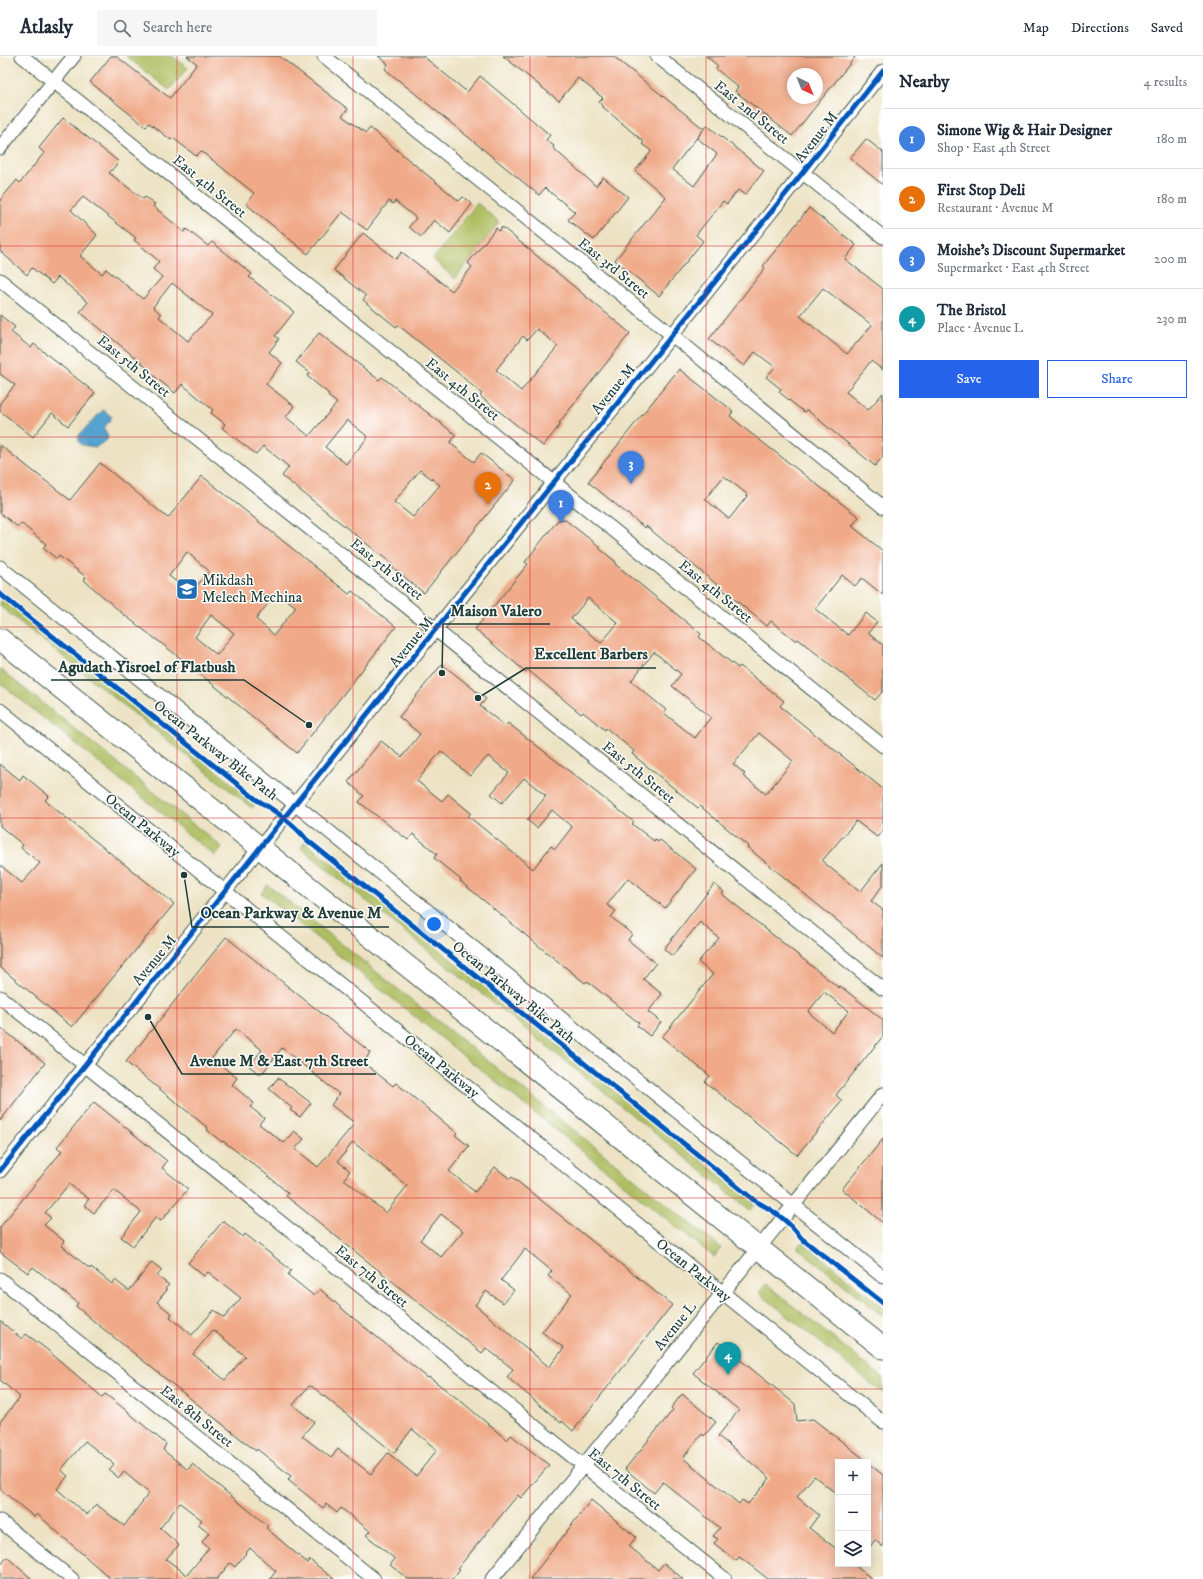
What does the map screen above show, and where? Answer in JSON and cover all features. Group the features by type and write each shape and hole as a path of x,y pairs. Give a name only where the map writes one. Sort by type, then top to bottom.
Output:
{"main road":[{"path":"0,639 883,1348"}],"street":[{"name":"East 4th Street","path":"22,56 883,746"},
{"path":"0,148 74,56"},
{"name":"East 3rd Street","path":"324,56 672,335 883,507"},
{"name":"East 2nd Street","path":"656,56 883,237"},
{"name":"Avenue M","path":"0,1171 294,804 437,629 883,71"},
{"name":"East 5th Street","path":"0,280 437,629 883,989"},
{"path":"0,567 883,1277"},
{"name":"Ocean Parkway","path":"0,710 883,1422"},
{"name":"East 7th Street","path":"0,997 725,1579"},
{"name":"Avenue L","path":"492,1579 883,1094"},
{"name":"East 8th Street","path":"0,1279 374,1579"},
{"path":"0,1521 72,1579"}],"green space":[{"path":"126,56 172,56 188,68 169,90"},
{"path":"477,203 499,222 455,279 433,259"},
{"path":"0,597 256,803 252,808 0,606"},
{"path":"0,669 222,847 215,856 0,683"},
{"path":"305,842 755,1204 750,1210 301,848"},
{"path":"268,885 721,1248 714,1257 261,893"},
{"path":"802,1242 883,1307 883,1316 797,1247"},
{"path":"766,1284 883,1378 883,1393 759,1293"}],"water":[{"path":"103,410 112,417 104,428 108,436 107,440 96,447 82,445 79,442 79,435"}],"building":[{"path":"111,56 116,56 170,98 197,64 187,56 279,56 348,109 342,116 366,133 370,128 459,201 463,197 472,204 450,233 434,220 421,237 409,227 416,218 395,201 393,204 389,201 367,230 342,212 308,254 246,204 254,193 201,151 196,156 173,138 171,140 149,123 146,127 90,82"},
{"path":"378,56 423,56 467,92 480,76 550,135 546,140 554,146 553,148 596,186 603,177 628,197 594,240 568,220 575,212 545,188 539,195 385,69 388,64"},
{"path":"503,56 613,56 704,129 707,125 764,171 745,195 738,190 727,204 723,201 696,235 703,241 659,296 615,260 666,197 635,171 651,152 650,150 642,144 644,142 604,108 599,102 603,98 578,78 559,101","holes":["703,130 697,138 717,154 694,186 672,169"]},
{"path":"706,56 856,56 823,97 823,68 787,68 787,104 818,104 792,136 735,91 738,87 716,69 718,66"},
{"path":"63,118 119,162 109,173 143,199 145,197 155,204 153,206 184,232 186,229 208,246 212,242 252,274 249,277 294,312 275,336 279,339 269,352 282,363 266,384 294,406 286,417 309,436 337,403 328,396 329,394 307,376 310,373 296,362 319,333 379,380 382,377 456,435 450,443 474,462 481,453 515,480 424,593 391,566 392,564 282,476 289,467 263,446 256,454 222,428 225,424 211,413 213,410 182,384 175,393 153,375 143,364 80,312 88,302 58,277 52,284 32,268 27,275 0,251 0,200 17,180 20,183 44,153 39,148","holes":["83,197 136,238 134,240 159,261 153,269 162,277 143,299 106,269 102,274 80,256 97,235 71,210","172,283 212,315 188,341 159,317 161,314 153,307","347,420 368,437 346,464 325,447","420,470 440,485 413,517 394,502"]},
{"path":"866,139 883,152 883,185 850,158"},
{"path":"809,208 856,245 845,259 883,289 883,370 871,361 846,392 868,410 883,393 883,456 875,466 807,410 804,412 779,392 781,389 766,377 775,367 755,352 744,366 709,339 765,268 763,266","holes":["823,288 872,325 847,354 800,316"]},
{"path":"502,227 630,333 559,423 561,424 543,446 480,396 482,394 458,373 398,325 396,327 363,300 366,296 334,270 363,233 396,259 402,252 452,291 472,267 468,263 496,228 499,231","holes":["537,329 558,346 521,391 496,370 523,336 527,340"]},
{"path":"0,315 15,327 11,332 31,348 34,344 95,393 68,426 52,413 33,437 0,411 0,403 15,385 0,374"},
{"path":"679,369 733,411 730,416 744,428 859,517 852,526 883,551 883,595 862,578 855,586 842,575 815,609 848,635 866,613 877,622 868,633 883,645 883,691 875,700 798,639 796,641 771,621 767,626 646,526 645,528 588,482","holes":["724,476 748,495 729,519 705,499"]},
{"path":"0,445 70,500 100,463 168,518 202,476 349,594 352,591 396,627 297,753 183,660 123,614 84,580 86,577 59,556 57,559 43,548 46,544 21,523 18,527 0,513","holes":["187,552 209,571 191,593 169,576","277,592 296,607 274,635 256,619","211,615 234,633 217,655 195,637"]},
{"path":"564,519 600,547 599,548 616,562 615,564 701,634 699,637 738,668 740,666 784,701 780,706 883,789 883,830 877,837 856,821 822,861 860,892 883,863 883,885 871,901 883,910 883,958 747,847 748,846 700,806 698,808 632,754 634,751 606,728 605,730 583,712 581,714 528,670 526,672 475,629 528,564 525,562 558,520","holes":["588,598 618,623 601,643 571,619","654,652 681,674 672,686 711,717 695,738 664,713 666,710 631,681","759,733 793,761 766,794 743,776 745,774 733,764"]},
{"path":"442,664 486,699 480,706 505,726 508,723 634,822 632,824 654,841 655,839 658,842 660,840 696,869 665,908 628,878 607,905 616,911 611,917 632,934 628,940 656,963 643,979 662,994 648,1012 661,1022 650,1036 637,1026 639,1023 587,981 585,983 460,881 461,880 434,858 437,854 413,834 408,840 359,802 364,796 348,782 381,741 402,757 420,734 399,717","holes":["441,751 470,776 488,756 509,773 491,794 502,803 524,778 546,796 527,820 537,828 552,810 572,827 555,849 551,846 533,869 468,816 471,813 448,794 442,801 417,781"]},
{"path":"0,764 20,780 23,775 49,796 45,800 49,804 174,904 72,1027 0,967 0,865 22,883 40,863 21,848 23,845 0,826"},
{"path":"714,884 724,892 722,894 839,988 840,986 883,1020 883,1036 836,1095 842,1101 797,1155 705,1082 710,1076 662,1037 713,974 698,962 719,938 700,922 672,956 664,949","holes":["824,992 849,1011 832,1032 808,1012"]},
{"path":"226,937 370,1052 364,1063 393,1086 396,1083 457,1133 455,1135 469,1146 449,1171 475,1192 495,1167 510,1179 512,1177 672,1305 573,1431 562,1421 561,1423 507,1377 513,1369 486,1348 482,1353 458,1334 286,1196 288,1193 266,1174 207,1130 208,1128 126,1062","holes":["236,1029 262,1050 249,1066 261,1075 282,1048 339,1094 331,1105 355,1123 318,1167 295,1149 304,1139 294,1131 284,1143 259,1124 264,1118 250,1107 254,1103 232,1085 237,1078 212,1058","353,1142 407,1186 386,1213 344,1179 350,1171 338,1161","441,1214 463,1231 441,1257 420,1240","525,1249 552,1271 548,1276 572,1294 542,1332 564,1348 549,1367 475,1305 486,1291 503,1303 514,1290 501,1280"]},
{"path":"0,1027 45,1063 0,1121"},
{"path":"278,1078 311,1103 300,1117 290,1110 292,1108 269,1089"},
{"path":"94,1102 167,1161 162,1168 188,1189 161,1221 156,1217 133,1246 121,1237 141,1212 114,1190 94,1213 84,1205 89,1199 69,1184 45,1213 51,1218 44,1225 64,1241 61,1245 90,1269 91,1267 112,1284 115,1280 129,1291 152,1262 162,1270 157,1276 169,1285 165,1289 167,1290 157,1302 172,1314 170,1317 192,1335 214,1310 224,1318 241,1298 208,1272 204,1276 188,1263 223,1221 243,1237 245,1234 291,1270 288,1275 314,1296 320,1289 347,1313 428,1378 429,1377 462,1402 507,1440 511,1435 549,1465 521,1498 518,1495 458,1568 460,1569 452,1579 408,1579 390,1565 395,1559 366,1535 370,1531 341,1508 337,1513 326,1504 323,1508 288,1480 291,1476 257,1449 256,1451 96,1323 76,1306 78,1303 33,1267 28,1273 0,1252 0,1227 62,1151 57,1147","holes":["213,1330 245,1356 225,1380 193,1354","309,1386 313,1387 394,1453 412,1429 437,1450 416,1476 388,1453 371,1474 338,1449 331,1458 302,1436 314,1422 293,1405"]},
{"path":"883,1139 883,1223 842,1189"},
{"path":"0,1321 22,1339 26,1334 45,1348 102,1397 105,1394 117,1403 166,1444 163,1450 188,1470 192,1464 268,1526 266,1528 293,1551 308,1563 310,1560 334,1579 270,1579 276,1571 250,1548 235,1567 230,1563 217,1579 111,1579 37,1514 34,1517 0,1489 0,1422 20,1397 0,1380","holes":["85,1441 114,1464 109,1470 119,1478 124,1472 149,1493 124,1526 96,1504 87,1515 57,1489 68,1476 61,1470","180,1503 202,1520 198,1525 209,1533 202,1542 209,1548 187,1575 166,1559 179,1545 160,1528"]},
{"path":"718,1342 795,1404 797,1421 813,1419 864,1459 835,1459 835,1493 814,1476 797,1497 819,1515 809,1528 835,1548 835,1567 857,1567 872,1579 768,1579 739,1557 736,1561 714,1543 718,1539 713,1536 720,1528 663,1482 654,1493 625,1469 673,1410 671,1408 682,1394 716,1422 704,1436 702,1434 683,1458 739,1504 742,1500 748,1504 770,1478 718,1436 739,1410 693,1373"},
{"path":"871,1465 883,1475 883,1547 875,1540 871,1545"},
{"path":"591,1500 636,1537 629,1546 658,1570 664,1563 683,1579 530,1579"},
{"path":"7,1557 32,1579 0,1579 0,1566"}],"cycle path":[{"path":"0,1171 883,71"},
{"name":"Ocean Parkway Bike Path","path":"0,594 257,800 284,818 307,840 755,1201 781,1217 797,1232 801,1238 883,1303"}],"place":[{"name":"Moishe's Discount Supermarket","path":"631,484"},
{"name":"First Stop Deli","path":"488,505"},
{"name":"Simone Wig & Hair Designer","path":"561,523"},
{"name":"Mikdash Melech Mechina","path":"187,589"},
{"name":"Maison Valero","path":"442,673"},
{"name":"Excellent Barbers","path":"478,698"},
{"name":"Agudath Yisroel of Flatbush","path":"309,725"},
{"name":"Ocean Parkway & Avenue M","path":"184,875"},
{"name":"Avenue M & East 7th Street","path":"148,1017"},
{"name":"The Bristol","path":"728,1375"}]}
